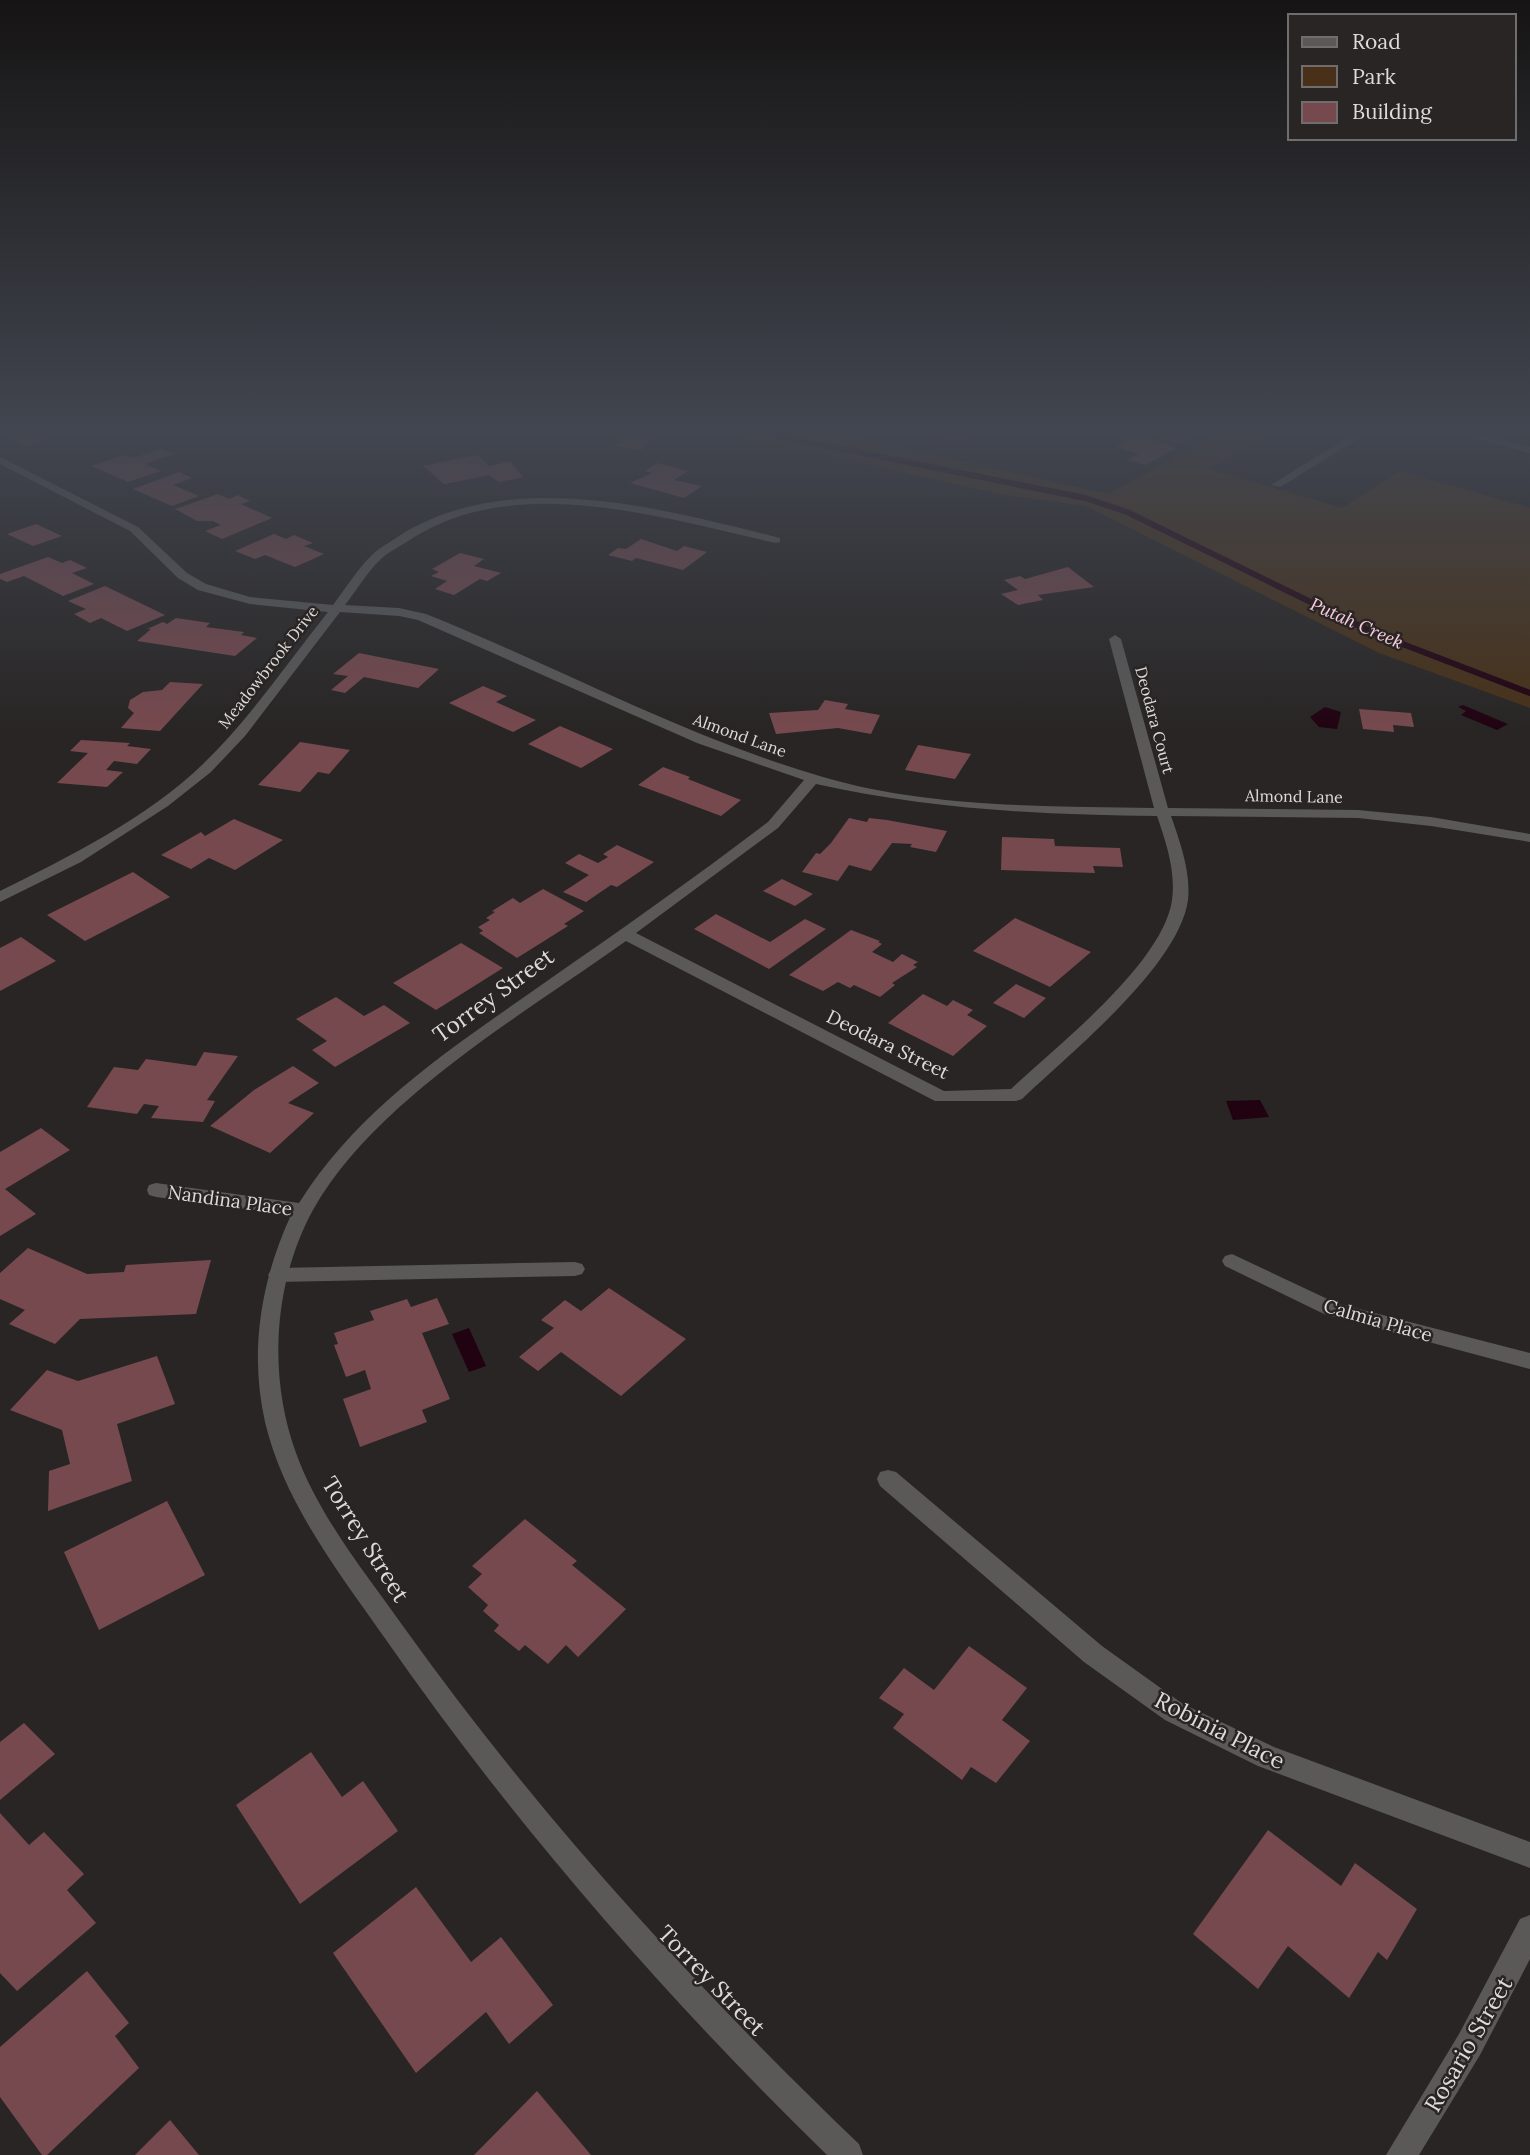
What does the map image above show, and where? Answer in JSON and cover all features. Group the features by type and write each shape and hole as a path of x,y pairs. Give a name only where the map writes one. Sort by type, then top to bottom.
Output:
{"street":[{"name":"Almond Lane","path":"133,530 159,551 173,570 201,587 241,598 422,617 709,745 761,764 876,793 980,805 1368,814 1445,822 1530,838"},
{"name":"Meadowbrook Drive","path":"0,897 76,859 163,803 206,769 240,733 377,556 414,530"},
{"name":"Meadowbrook Drive","path":"725,530 776,540"},
{"name":"Deodara Court","path":"1115,639 1162,811"},
{"name":"Torrey Street","path":"813,778 773,825 445,1061 393,1103 353,1141 303,1210 278,1275 268,1333 269,1390 285,1454 325,1532 425,1679 608,1909 787,2097 848,2155"},
{"name":"Deodara Street","path":"625,934 941,1097 1016,1095 1144,972 1165,942 1180,900 1177,854 1162,811"},
{"name":"Nandina Place","path":"156,1190 303,1210"},
{"name":"Calmia Place","path":"1232,1261 1331,1309 1530,1362"},
{"path":"278,1275 575,1269"},
{"name":"Robinia Place","path":"888,1479 1093,1654 1174,1712 1267,1757 1530,1855"},
{"name":"Rosario Street","path":"1401,2155 1438,2099 1510,1973 1530,1929"}],"green space":[{"path":"1133,530 1530,530 1530,708 1379,653"}],"shaded area":[{"path":"1463,705 1508,724 1497,730 1461,715 1466,711 1458,707"},
{"path":"1325,707 1341,712 1337,729 1319,727 1310,717"},
{"path":"1260,1100 1269,1117 1233,1120 1226,1101"},
{"path":"469,1328 486,1366 469,1372 452,1334"}],"building":[{"path":"20,530 48,530 62,536 33,546 7,534"},
{"path":"209,530 244,530 222,539 205,531"},
{"path":"274,534 286,539 294,535 313,543 304,546 324,554 295,567 265,555 255,559 235,551"},
{"path":"641,539 677,551 684,546 707,552 683,570 636,558 632,561 608,555 618,548 626,549"},
{"path":"460,553 484,559 474,566 501,573 487,581 480,579 454,595 435,589 447,581 431,576 439,572 432,569"},
{"path":"48,557 62,563 70,560 87,568 72,573 94,584 63,596 24,576 7,582 0,579 0,574"},
{"path":"1068,567 1094,587 1038,595 1043,600 1018,605 1001,594 1018,590 1004,580 1020,576 1025,579"},
{"path":"105,586 165,615 127,631 101,618 90,623 74,614 86,609 68,601"},
{"path":"176,618 210,623 206,627 244,632 241,635 257,638 235,656 137,641 151,629 147,629 163,622 167,624"},
{"path":"359,653 439,669 418,688 364,677 345,693 331,690 348,676 333,674"},
{"path":"170,682 203,684 160,731 121,728 134,713 128,708 130,700 143,692 162,690"},
{"path":"483,686 507,696 496,702 536,720 513,732 449,703"},
{"path":"825,700 848,704 845,709 880,715 871,734 838,728 776,734 769,713 818,710"},
{"path":"1359,709 1411,713 1414,727 1393,725 1394,732 1363,729"},
{"path":"560,726 613,749 581,768 528,744"},
{"path":"81,740 130,743 127,746 151,749 137,764 114,761 106,770 123,772 107,787 57,783 88,753 70,751"},
{"path":"300,742 350,750 329,774 318,772 300,792 258,785"},
{"path":"918,745 971,754 955,779 905,770"},
{"path":"663,767 741,800 721,816 638,785"},
{"path":"849,818 867,822 869,818 887,820 947,831 936,852 910,847 912,844 892,843 871,871 849,865 838,881 802,872 816,853 820,854 831,843"},
{"path":"234,819 283,840 235,870 209,858 191,869 161,855 201,832 205,836"},
{"path":"1002,837 1054,839 1055,846 1120,848 1123,867 1093,866 1095,873 1001,870"},
{"path":"617,845 654,862 617,887 611,885 586,902 563,892 589,875 565,863 579,854 598,863 608,857 603,854"},
{"path":"133,872 170,897 85,941 47,915"},
{"path":"782,879 813,894 795,906 763,891"},
{"path":"543,889 584,911 564,924 568,926 517,958 479,933 483,931 478,927 490,920 486,918 495,912 492,911 513,898 520,903"},
{"path":"716,914 770,942 805,919 826,929 769,969 694,929"},
{"path":"1015,918 1091,952 1050,987 973,951"},
{"path":"851,930 880,941 878,942 882,944 872,952 893,962 902,954 918,962 913,965 917,967 892,983 895,985 880,997 854,985 850,988 838,982 823,991 789,975"},
{"path":"21,937 56,961 0,991 0,948"},
{"path":"461,943 503,968 436,1010 393,983"},
{"path":"1016,984 1046,998 1024,1018 993,1003"},
{"path":"923,994 947,1006 953,1000 973,1010 967,1015 987,1026 953,1056 888,1023"},
{"path":"336,997 364,1016 384,1005 410,1023 335,1067 312,1050 327,1041 296,1019"},
{"path":"204,1052 238,1056 207,1100 215,1101 203,1122 151,1118 159,1106 144,1104 137,1114 87,1107 114,1067 138,1070 146,1059 196,1066"},
{"path":"293,1066 319,1083 288,1103 314,1113 270,1153 210,1126 254,1090"},
{"path":"41,1128 70,1150 5,1189 36,1214 0,1236 0,1152"},
{"path":"28,1248 87,1274 124,1272 126,1265 211,1260 196,1314 80,1319 55,1344 9,1324 25,1310 0,1299 0,1273"},
{"path":"609,1288 686,1339 621,1396 561,1352 538,1371 519,1357 554,1328 541,1320 565,1300 581,1311"},
{"path":"437,1298 449,1324 422,1333 450,1399 422,1410 427,1422 360,1447 343,1399 371,1389 365,1370 346,1377 334,1345 338,1344 334,1333 374,1320 370,1311 407,1299 411,1307"},
{"path":"157,1356 175,1404 117,1424 132,1481 48,1511 49,1471 70,1464 62,1430 10,1410 47,1370 78,1381"},
{"path":"167,1501 205,1575 99,1630 64,1552"},
{"path":"525,1519 577,1561 572,1565 626,1609 578,1657 566,1645 548,1664 525,1645 519,1651 494,1631 499,1625 483,1611 488,1605 468,1587 482,1574 472,1566"},
{"path":"969,1646 1027,1688 1002,1720 1030,1741 996,1783 971,1767 962,1780 893,1728 904,1714 879,1698 904,1668 934,1690"},
{"path":"24,1723 55,1754 0,1800 0,1742"},
{"path":"311,1752 342,1797 363,1781 398,1831 300,1904 236,1805"},
{"path":"0,1813 29,1845 44,1832 84,1874 67,1890 96,1923 17,1991 0,1973"},
{"path":"1268,1830 1341,1886 1355,1863 1417,1909 1387,1960 1378,1952 1349,1998 1288,1946 1258,1989 1193,1934"},
{"path":"416,1887 471,1962 501,1937 553,2005 509,2044 486,2012 416,2073 333,1953"},
{"path":"87,1971 129,2023 115,2036 139,2068 47,2155 42,2155 0,2097 0,2047"},
{"path":"537,2091 591,2155 474,2155"},
{"path":"170,2120 199,2155 135,2155"}],"waterway":[{"name":"Putah Creek","path":"1163,530 1374,633 1530,693"}]}
